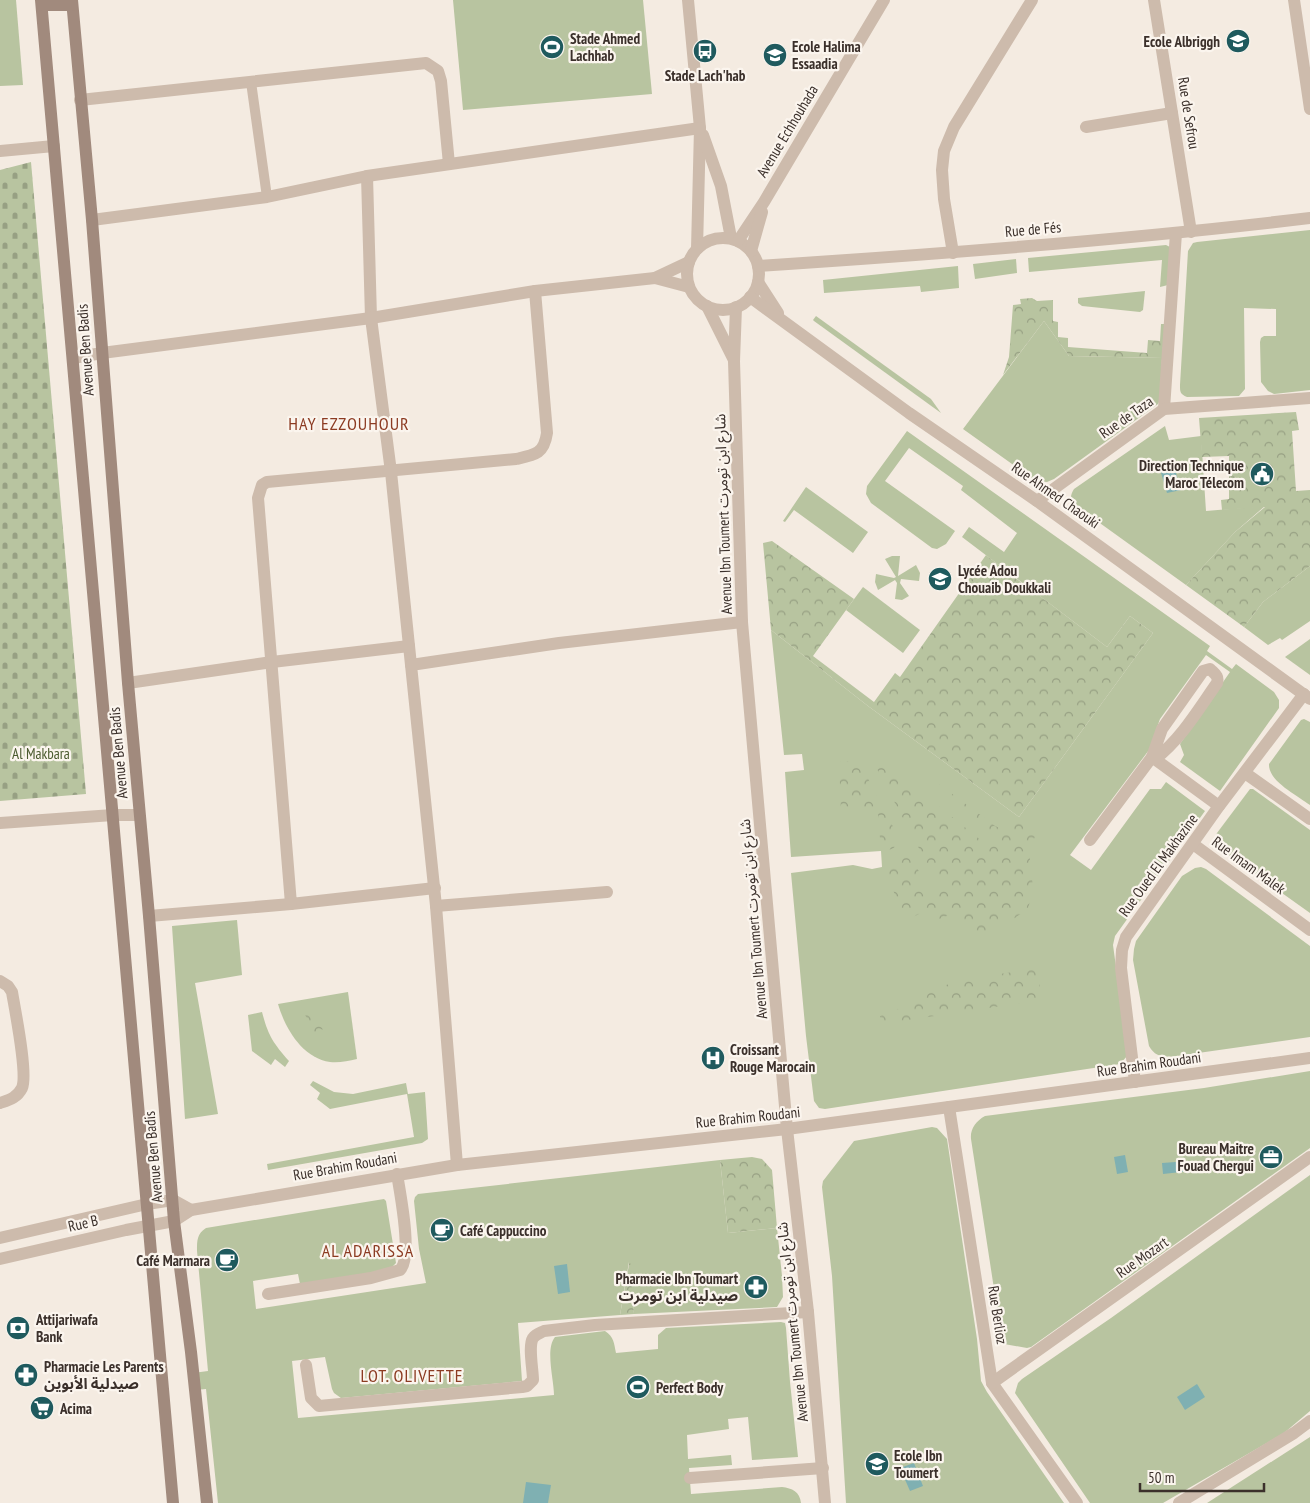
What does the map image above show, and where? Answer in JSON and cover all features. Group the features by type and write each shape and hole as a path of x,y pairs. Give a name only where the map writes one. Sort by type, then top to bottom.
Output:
{"main road":[{"path":"42,2 72,2"},
{"name":"Avenue Ben Badis","path":"42,2 173,1503"},
{"name":"Avenue Ben Badis","path":"72,2 92,220 128,683 174,1221 191,1352 207,1503"}],"street":[{"path":"688,0 700,128 697,249"},
{"name":"Avenue Echhouhada","path":"734,240 764,202 884,0"},
{"path":"953,253 942,170 944,150 954,127 1032,0"},
{"name":"Rue de Sefrou","path":"1154,0 1191,232"},
{"path":"1294,0 1310,109"},
{"path":"80,100 426,62 438,72 441,81 449,164"},
{"path":"251,82 267,197"},
{"path":"1086,127 1172,113"},
{"path":"92,220 267,197 368,176 700,128"},
{"path":"700,128 721,186 734,240"},
{"path":"0,151 54,146"},
{"path":"368,176 371,318 390,472 435,888 458,1165"},
{"name":"Avenue Echhouhada","path":"751,251 764,202"},
{"name":"Rue de Fés","path":"758,266 953,253 1191,232 1310,218"},
{"path":"1164,408 1176,233"},
{"path":"714,238 734,240 751,251 758,266 758,282 750,297 736,307 722,310 707,306 696,297 690,287 687,274 689,262 697,249 706,241 714,238"},
{"path":"73,358 371,318 535,292 655,278 689,262"},
{"path":"655,278 690,287"},
{"name":"Rue Ahmed Chaouki","path":"758,282 782,319"},
{"path":"292,904 259,519 258,498 262,485 280,480 516,460 536,455 546,443 547,433 535,292"},
{"name":"Rue Ahmed Chaouki","path":"750,297 909,413 1037,500 1307,697"},
{"name":"Avenue Ibn Toumert شارع ابن تومرت","path":"707,306 734,360"},
{"name":"Avenue Ibn Toumert شارع ابن تومرت","path":"736,307 734,360 742,622 787,1129 808,1312 825,1503"},
{"name":"Rue de Taza","path":"1037,500 1164,408 1310,398"},
{"path":"411,664 742,622"},
{"path":"128,683 272,662 408,646"},
{"path":"1090,840 1153,758 1162,729 1203,671 1210,669 1217,675 1217,683 1178,738 1168,749 1153,758"},
{"name":"Rue Oued El Makhazine","path":"1135,1082 1121,968 1122,950 1126,937 1245,772 1307,697"},
{"path":"1153,758 1220,806"},
{"path":"1245,772 1310,819"},
{"path":"0,823 139,815"},
{"name":"Rue Imam Malek","path":"1193,844 1310,930"},
{"path":"149,916 292,904 435,888"},
{"path":"436,906 607,892"},
{"path":"0,981 8,986 12,992 24,1081 18,1094 12,1099 0,1103"},
{"name":"Rue Brahim Roudani","path":"191,1210 458,1165 787,1129 1310,1058"},
{"name":"Rue Berlioz","path":"949,1107 992,1383 1077,1503"},
{"name":"Rue Mozart","path":"992,1383 1310,1157"},
{"path":"268,1294 370,1278 400,1270 406,1262 406,1251 397,1174"},
{"path":"173,1200 191,1210 174,1221"},
{"name":"Rue B","path":"0,1238 147,1204 173,1200"},
{"name":"Rue B","path":"0,1259 174,1221"},
{"path":"306,1365 311,1398 319,1406 522,1387 527,1386 533,1380 533,1338 544,1331 594,1325 808,1312"},
{"path":"1179,1503 1294,1433 1310,1421"},
{"path":"690,1478 823,1468"}],"green space":[{"path":"0,0 16,0 23,85 0,86"},
{"name":"Stade Ahmed Lachhab","path":"453,0 643,0 652,94 463,110"},
{"name":"Al Makbara","path":"31,162 86,794 0,801 0,170"},
{"path":"1310,230 1310,390 1274,394 1268,391 1261,382 1260,342 1264,336 1276,336 1276,309 1244,308 1245,389 1239,396 1187,397 1183,395 1180,391 1180,385 1188,251 1193,243"},
{"path":"1166,245 1170,247 1168,285 1160,287 1162,260 1029,272 1028,258"},
{"path":"1016,259 1017,273 975,279 973,264"},
{"path":"958,266 959,288 921,292 920,286 824,293 823,280"},
{"path":"1145,291 1143,310 1140,312 1082,306 1078,303 1078,298"},
{"path":"1032,298 1037,301 1053,300 1053,321 1058,322 1058,337 1068,338 1068,347 1147,353 1148,340 1160,341 1161,324 1165,324 1162,358 1069,356 1044,321 1003,375 1009,357 1013,305 1021,304 1020,299"},
{"path":"816,316 931,399 941,413 814,321"},
{"path":"1044,321 1069,356 1162,358 1160,400 1158,404 1054,479 1047,482 1036,481 963,429"},
{"path":"1296,412 1299,430 1292,431 1296,491 1310,490 1310,566 1263,602 1244,627 1186,585 1235,532 1265,507 1222,510 1221,500 1229,499 1229,456 1202,457 1199,418"},
{"path":"1165,426 1169,440 1201,436 1206,511 1265,506 1235,532 1186,585 1072,503 1071,499 1074,489"},
{"path":"907,431 1210,646 1207,651 1232,669 1236,664 1274,692 1279,700 1279,708 1220,791 1180,762 1184,755 1180,744 1230,672 1206,655 1160,719 1149,750 1070,855 1091,870 1150,789 1161,789 1166,782 1205,811 1115,936 1113,945 1128,1055 1120,1064 825,1109 819,1108 814,1101 791,873 853,865 872,869 882,867 881,851 791,857 785,772 804,770 802,754 784,755 771,630 868,706 1019,817 1153,633 1130,616 1107,647 962,537 969,527 1004,552 1017,533 961,490 963,486 909,448 885,481 955,531 946,544 937,549 932,548 871,503 866,494 867,486"},
{"path":"806,487 868,532 853,553 794,510 785,522 783,521"},
{"path":"772,541 854,599 813,656 874,702 895,673 900,677 986,555 1022,583 1020,586 1022,592 1027,594 1032,590 1107,647 1130,616 1153,633 1019,817 868,706 771,630 763,543"},
{"path":"892,556 900,556 898,576 916,565 920,573 919,581 901,579 900,583 909,596 902,600 895,599 897,583 895,580 878,590 875,582 876,574 896,577 885,559"},
{"path":"1310,566 1310,621 1282,640 1280,638 1268,645 1244,627 1263,602"},
{"path":"863,587 920,630 903,653 846,610"},
{"path":"1310,639 1310,675 1285,657"},
{"path":"1304,719 1310,722 1310,805 1278,782 1270,770 1269,764 1301,720"},
{"path":"871,752 982,841 990,845 995,845 998,840 930,786 935,781 999,828 1011,825 1019,817 1038,831 1033,841 1030,856 1032,894 1028,909 995,930 976,934 968,933 961,927 954,913 937,920 931,908 907,920 882,867 907,853 911,856 931,895 941,890 877,769"},
{"path":"856,761 862,767 901,842 892,849 881,851 878,813 873,813 872,809 841,811 839,762"},
{"path":"1250,789 1253,789 1310,830 1310,913 1217,845 1215,840 1217,833"},
{"path":"1201,867 1310,946 1310,1037 1172,1056 1158,1055 1149,1046 1133,960 1136,941 1182,876 1195,868"},
{"path":"237,920 242,975 195,983 218,1114 185,1119 172,926"},
{"path":"1035,954 1042,1000 881,1024 880,1016 910,1004 936,989 959,980 1013,972 1020,969"},
{"path":"348,992 357,1059 330,1062 311,1055 290,1032 278,1004"},
{"path":"302,1010 312,1018 321,1012 319,1023 328,1030 318,1029 317,1039 311,1028 299,1026 308,1020"},
{"path":"262,1012 266,1027 272,1038 289,1061 285,1067 275,1059 271,1065 252,1051 248,1015"},
{"path":"1310,1071 1310,1148 1031,1347 1004,1344 971,1139 974,1126 979,1120 985,1116 1204,1088"},
{"path":"313,1081 334,1092 353,1094 406,1083 408,1094 425,1092 428,1139 422,1143 268,1170 267,1164 414,1137 407,1094 330,1109 317,1099 320,1093 310,1085"},
{"path":"932,1127 937,1128 947,1139 977,1339 981,1381 1064,1503 846,1503 832,1276 822,1187 823,1181 854,1141"},
{"path":"752,1157 762,1159 772,1170 777,1228 728,1233 720,1160"},
{"path":"720,1160 728,1233 777,1228 783,1297 777,1307 634,1314 629,1262 620,1315 518,1323 522,1381 341,1398 332,1389 325,1357 292,1361 298,1418 554,1395 550,1357 552,1342 555,1337 605,1331 612,1338 616,1353 658,1349 658,1335 666,1328 781,1322 785,1323 786,1328 798,1457 752,1460 748,1417 728,1419 729,1429 687,1435 688,1459 731,1455 732,1465 689,1468 691,1494 782,1487 795,1491 801,1503 218,1503 206,1389 195,1390 193,1373 208,1371 197,1251 198,1238 206,1228 384,1199 386,1201 396,1263 389,1270 300,1284 298,1274 253,1281 256,1309 426,1283 419,1249 414,1201 418,1194"},
{"path":"1310,1175 1310,1411 1284,1433 1163,1503 1090,1503 1015,1393 1018,1383"},
{"path":"630,1259 634,1314 620,1315"},
{"path":"1310,1437 1310,1503 1207,1503"}],"water":[{"path":"1173,463 1181,490 1167,493 1159,466"},
{"path":"1125,1155 1128,1172 1117,1174 1114,1157"},
{"path":"1189,1161 1190,1171 1163,1174 1162,1163"},
{"path":"567,1264 570,1292 558,1294 554,1266"},
{"path":"1197,1384 1205,1397 1185,1410 1177,1397"},
{"path":"914,1463 923,1486 910,1491 900,1468"},
{"path":"526,1482 551,1485 548,1503 523,1503"}],"place":[{"name":"Ecole Albriggh","path":"1238,41"},
{"name":"Stade Ahmed Lachhab","path":"552,47"},
{"name":"Stade Lach'hab","path":"705,51"},
{"name":"Ecole Halima Essaadia","path":"775,55"},
{"name":"Direction Technique Maroc Télecom","path":"1262,474"},
{"name":"Lycée Adou Chouaib Doukkali","path":"940,579"},
{"name":"Croissant Rouge Marocain","path":"713,1058"},
{"name":"Bureau Maitre Fouad Chergui","path":"1271,1157"},
{"name":"Café Cappuccino","path":"442,1230"},
{"name":"Café Marmara","path":"227,1260"},
{"name":"Pharmacie Ibn Toumart صيدلية ابن تومرت","path":"756,1287"},
{"name":"Attijariwafa Bank","path":"18,1328"},
{"name":"Pharmacie Les Parents صيدلية الأبوين","path":"26,1375"},
{"name":"Perfect Body","path":"638,1387"},
{"name":"Acima","path":"42,1408"},
{"name":"Ecole Ibn Toumert","path":"877,1464"}],"district":[{"name":"HAY EZZOUHOUR","path":"349,423"},
{"name":"AL ADARISSA","path":"368,1250"},
{"name":"LOT. OLIVETTE","path":"412,1375"}]}
